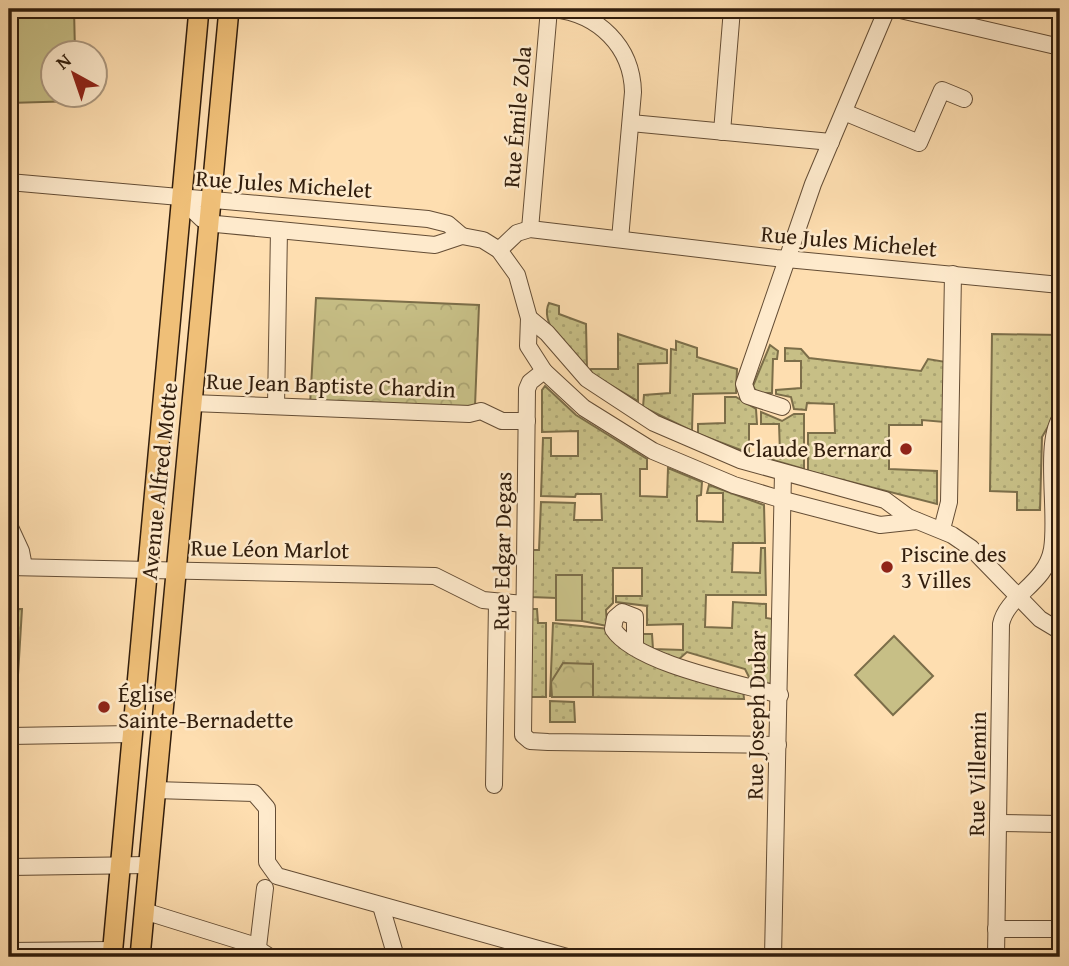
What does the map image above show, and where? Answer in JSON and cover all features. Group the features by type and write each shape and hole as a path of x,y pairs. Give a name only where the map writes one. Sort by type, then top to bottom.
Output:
{"main road":[{"name":"Avenue Alfred Motte","path":"112,954 199,9"},
{"name":"Avenue Alfred Motte","path":"140,957 229,9"}],"street":[{"path":"552,9 593,20 621,50 633,83 620,239"},
{"name":"Rue Émile Zola","path":"530,229 552,9"},
{"path":"722,132 732,9"},
{"path":"782,407 745,394 744,384 831,142 887,9"},
{"path":"896,9 1060,47"},
{"path":"844,112 919,143 942,90 964,99"},
{"path":"631,124 831,142"},
{"path":"9,182 181,199"},
{"name":"Rue Jules Michelet","path":"181,199 211,199 428,219 448,224 462,236"},
{"name":"Rue Jules Michelet","path":"181,199 209,223 435,244 462,236 483,240 499,250"},
{"path":"530,229 517,233 499,250 517,275 529,318 528,346 544,371 584,408 653,451 734,485 880,525 917,521"},
{"name":"Rue Jules Michelet","path":"530,229 787,259 1060,285"},
{"path":"276,406 279,230"},
{"path":"942,529 949,502 951,274"},
{"path":"529,318 549,334 569,362 587,379 636,412 706,448 782,473 885,500 917,521 942,529 971,548 1049,626 1060,631"},
{"name":"Rue Edgar Degas","path":"529,740 522,729 527,388 544,371"},
{"name":"Rue Jean Baptiste Chardin","path":"192,403 469,414 481,411 502,421 527,421"},
{"name":"Rue Villemin","path":"996,957 1001,624 1005,613 1041,575 1051,554 1054,450 1060,419"},
{"name":"Rue Joseph Dubar","path":"773,957 780,695 782,473"},
{"path":"9,525 21,551 16,567"},
{"name":"Rue Léon Marlot","path":"16,567 435,576 452,582 483,600 524,604"},
{"name":"Rue Edgar Degas","path":"494,785 497,603"},
{"path":"635,648 649,657 780,695"},
{"path":"9,736 133,734"},
{"path":"495,742 529,740 778,745"},
{"path":"155,790 254,793 267,808 267,862 275,874 538,953 568,957"},
{"path":"999,823 1060,824"},
{"path":"9,867 148,865"},
{"path":"144,911 264,952 265,888"},
{"path":"381,906 396,957"},
{"path":"996,929 1060,929"},
{"path":"9,951 112,954"}],"green space":[{"path":"9,9 74,9 75,38 38,38 38,102 9,103"},
{"path":"316,298 479,305 475,406 310,405"},
{"path":"549,303 559,306 559,314 586,324 587,370 552,330 547,312"},
{"path":"618,334 667,350 667,363 638,364 638,401 590,373 591,369 618,369"},
{"path":"992,334 1060,335 1060,406 1042,437 1040,510 1017,510 1017,492 990,491"},
{"path":"676,341 697,348 697,357 737,369 736,393 693,394 692,431 643,407 644,395 670,393 671,349 676,350"},
{"path":"770,345 778,351 777,359 773,359 772,393 757,393 753,386"},
{"path":"785,348 801,349 809,358 921,371 928,359 946,362 944,422 922,420 922,425 889,425 889,469 937,471 937,504 808,471 808,433 835,433 834,404 807,403 806,410 794,409 791,397 776,394 776,390 801,388 801,361 785,361"},
{"path":"545,386 576,415 647,459 647,469 640,469 640,496 667,497 668,468 702,482 701,495 697,496 697,521 723,522 723,493 707,493 709,485 764,505 765,543 733,543 732,572 760,573 761,548 765,548 766,595 706,595 705,627 732,628 733,602 766,604 766,618 773,619 774,684 751,681 745,669 687,652 678,660 645,650 639,634 652,634 653,649 683,650 683,624 647,625 647,606 616,602 616,596 642,596 642,568 613,568 613,603 606,610 607,626 582,621 582,575 557,575 556,598 531,597 531,550 539,550 541,502 575,503 574,520 602,520 601,494 576,494 575,497 541,496 543,438 551,438 551,456 578,456 578,431 542,432 542,390"},
{"path":"725,397 736,397 756,409 757,424 749,424 749,453 698,434 698,424 725,423"},
{"path":"761,412 782,421 794,414 804,414 804,469 759,456 780,453 779,424 761,424"},
{"path":"556,575 582,575 582,621 556,620"},
{"path":"9,609 22,609 18,675 9,676"},
{"path":"530,609 537,609 538,623 546,623 546,697 529,697"},
{"path":"553,623 609,629 743,689 744,699 593,697 593,664 551,682 550,697"},
{"path":"894,636 933,676 893,715 855,675"},
{"path":"563,663 593,664 593,697 552,697 551,682"},
{"path":"550,701 574,702 575,722 550,722"}],"place":[{"name":"Claude Bernard","path":"906,449"},
{"name":"Piscine des 3 Villes","path":"887,567"},
{"name":"Église Sainte-Bernadette","path":"104,707"}]}
